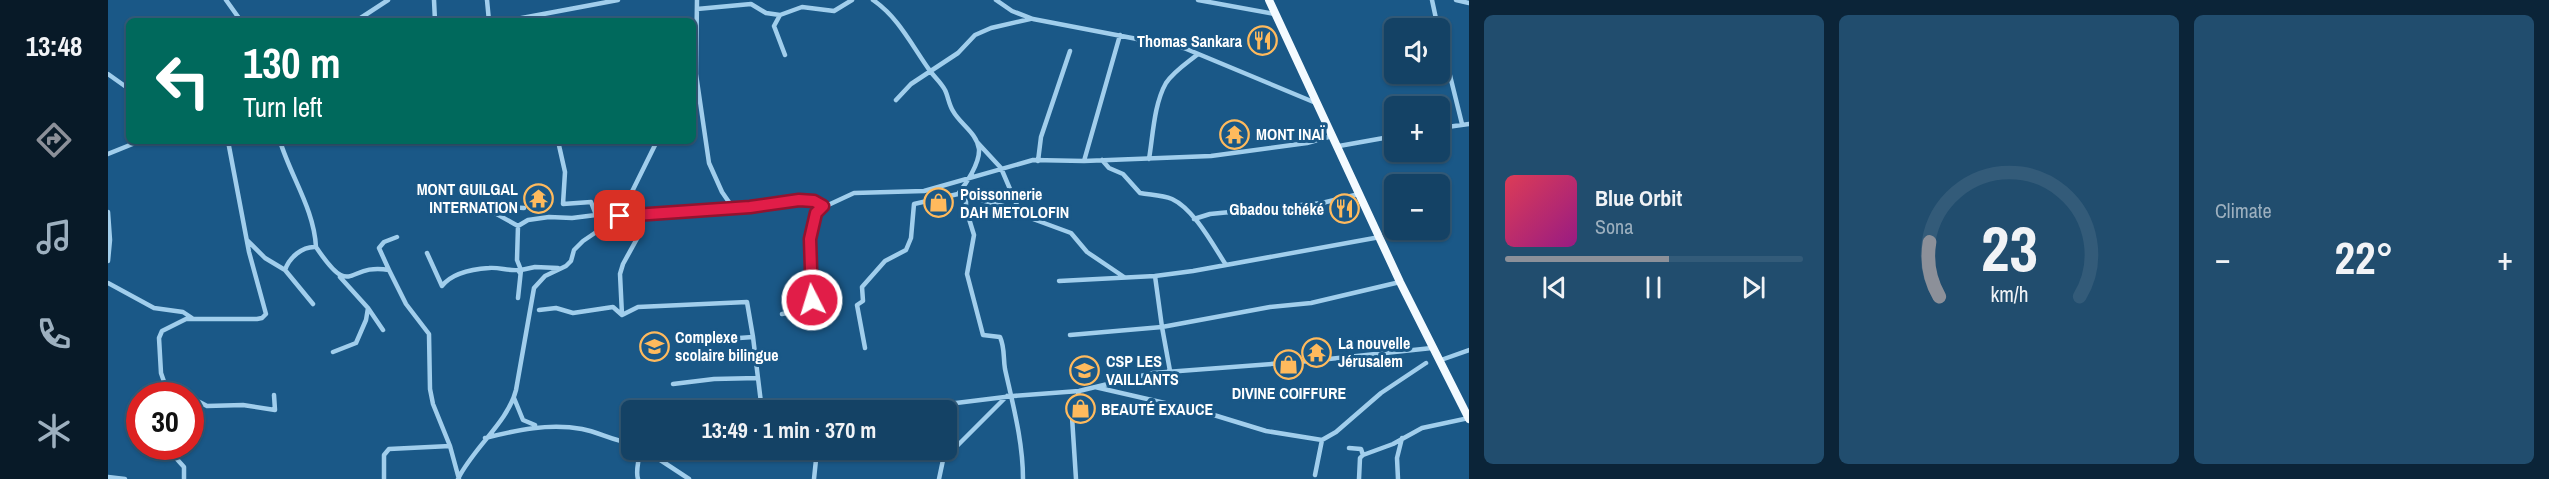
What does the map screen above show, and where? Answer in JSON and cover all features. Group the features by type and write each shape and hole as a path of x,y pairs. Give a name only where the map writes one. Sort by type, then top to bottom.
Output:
{"highway":[{"path":"1269,0 1316,104 1339,146 1400,282 1469,418"}],"street":[{"path":"226,0 239,18"},
{"path":"379,0 387,1"},
{"path":"434,0 435,18"},
{"path":"486,0 489,18"},
{"path":"522,18 618,0"},
{"path":"696,31 697,0"},
{"path":"766,14 780,15 802,7 834,11 852,0"},
{"path":"873,0 888,12 908,36 930,71 936,75 952,110 1000,168 1019,210"},
{"path":"996,0 1012,11 1033,19 1184,48 1316,104"},
{"path":"1198,0 1275,14"},
{"path":"1432,0 1436,18"},
{"path":"1456,0 1469,3"},
{"path":"361,18 387,1"},
{"path":"697,9 751,4 766,14 774,26 785,55"},
{"path":"1006,24 1012,11"},
{"path":"774,26 780,15"},
{"path":"896,100 911,84 958,53 975,35 1006,24 1033,19"},
{"path":"1084,161 1120,35"},
{"path":"1038,160 1041,137 1070,51"},
{"path":"1149,159 1157,110 1167,82 1198,54"},
{"path":"936,75 938,67"},
{"path":"108,74 126,87"},
{"path":"1450,75 1462,124"},
{"path":"696,87 710,163 722,192 733,208"},
{"path":"1450,126 1469,123"},
{"path":"518,226 528,220 549,217 620,216 811,200 823,206 854,193 913,193 1027,161 1211,156 1267,150 1332,136"},
{"path":"1339,146 1384,138"},
{"path":"958,194 978,154 977,142"},
{"path":"108,154 133,144"},
{"path":"164,382 161,373 160,334 186,319 257,319 265,316 266,309 247,240 229,144"},
{"path":"281,144 298,190 314,224 316,246 368,308 383,330"},
{"path":"559,144 564,172 563,204 591,202 596,215"},
{"path":"459,479 468,461 511,406 534,288 545,276 571,261 574,250 582,241 620,216 656,144"},
{"path":"1102,160 1109,168 1123,174 1136,190 1180,203 1226,265"},
{"path":"865,348 857,305 862,301 862,287 885,261 906,250 911,238 914,204 931,198 958,194 1019,210 1033,219 1071,233 1087,252 1124,277"},
{"path":"1194,219 1210,214 1322,203 1359,194"},
{"path":"966,197 966,209 974,235 967,274 982,335 1000,337 1004,346 1004,363 1023,463 1023,479"},
{"path":"518,226 484,207 500,205 500,209 524,208"},
{"path":"782,314 803,310 812,300 810,239 816,213 823,206"},
{"path":"108,212 110,240 108,261"},
{"path":"622,315 620,274 639,235 641,214"},
{"path":"518,226 517,260 520,272 518,298"},
{"path":"397,237 384,242 379,248 406,304 429,334 430,388 433,404 450,446 459,479"},
{"path":"1059,281 1155,276 1380,237"},
{"path":"247,240 265,258 285,270 313,304"},
{"path":"285,270 290,259 303,249 316,246"},
{"path":"427,253 442,286 450,278 466,274 470,270 494,268 520,272 534,267 558,268"},
{"path":"340,277 347,278 372,269 388,270"},
{"path":"1155,276 1170,371"},
{"path":"1070,335 1162,327 1270,307 1311,303 1400,282"},
{"path":"108,284 154,309 183,312 192,318"},
{"path":"622,315 638,307 747,302 761,400"},
{"path":"539,310 556,308 573,313 613,306 622,315"},
{"path":"333,352 356,343 366,320 368,308"},
{"path":"697,341 753,337"},
{"path":"957,403 1078,391 1170,371 1310,362 1432,348"},
{"path":"1441,360 1469,350"},
{"path":"1094,387 1204,412 1266,431 1322,440 1336,432 1381,393 1426,363"},
{"path":"673,384 714,379 758,378"},
{"path":"1076,479 1072,417 1078,391"},
{"path":"204,404 243,405 275,410 274,395"},
{"path":"939,479 944,460 1010,396"},
{"path":"514,398 523,420 529,424 583,429 621,440"},
{"path":"1359,479 1358,468 1363,455 1422,428 1469,418"},
{"path":"485,438 513,431 546,427"},
{"path":"1398,479 1397,458 1402,438"},
{"path":"1316,475 1322,440"},
{"path":"384,479 384,455 389,449 450,446"},
{"path":"1349,448 1360,450 1363,455"},
{"path":"178,460 184,467 184,479"},
{"path":"638,479 636,473 640,460"},
{"path":"660,460 689,479"},
{"path":"814,479 816,460"},
{"path":"108,477 125,479"}],"place":[{"name":"Thomas Sankara","path":"1263,41"},
{"name":"MONT INAÏ","path":"1235,134"},
{"name":"MONT GUILGAL INTERNATION","path":"539,198"},
{"name":"Poissonnerie DAH METOLOFIN","path":"939,203"},
{"name":"Gbadou tchéké","path":"1345,209"},
{"name":"Complexe scolaire bilingue","path":"654,346"},
{"name":"La nouvelle Jérusalem","path":"1317,352"},
{"name":"DIVINE COIFFURE","path":"1289,365"},
{"name":"CSP LES VAILLANTS","path":"1085,370"},
{"name":"BEAUTÉ EXAUCE","path":"1080,409"}],"route":[{"path":"620,216 750,207 799,200 814,201 823,206 816,213 808,255 812,300"}]}
